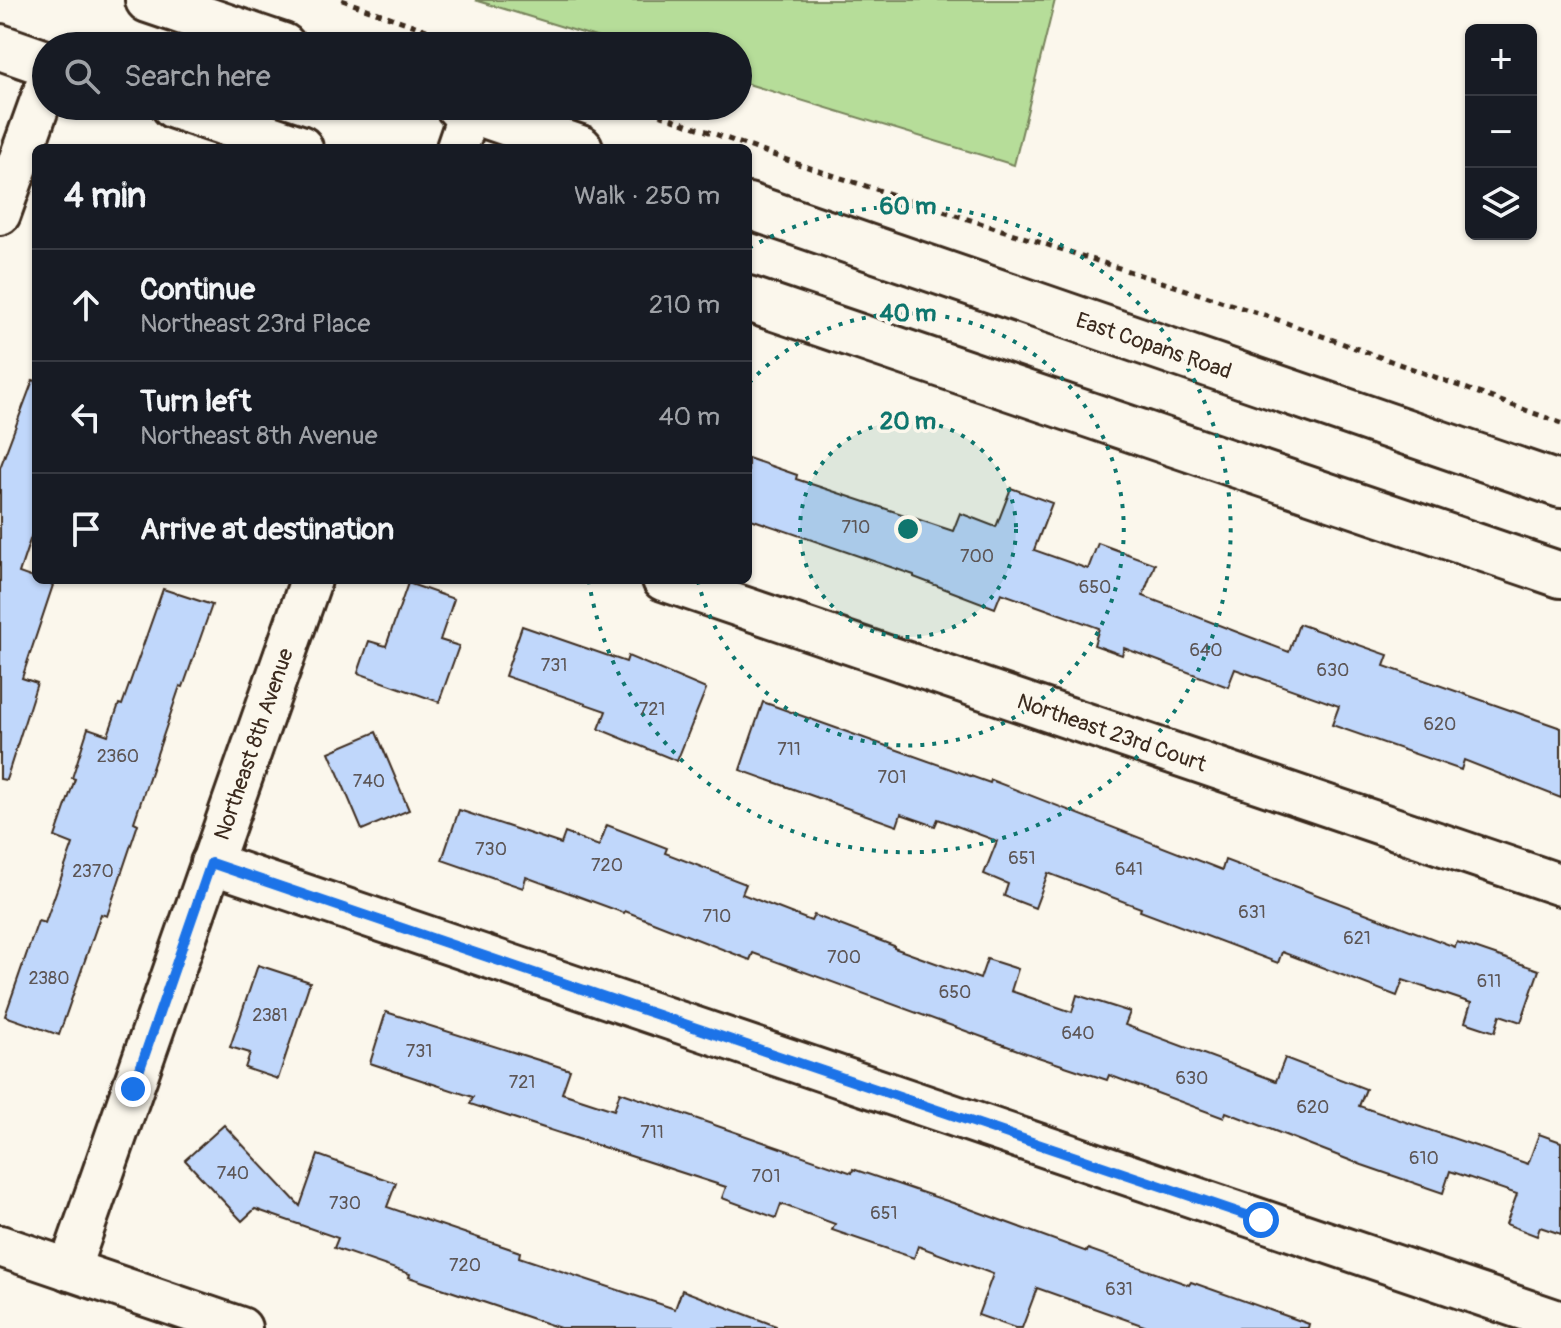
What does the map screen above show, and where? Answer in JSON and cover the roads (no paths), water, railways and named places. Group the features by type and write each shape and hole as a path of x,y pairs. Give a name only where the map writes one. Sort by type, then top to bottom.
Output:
{"main road":[{"path":"148,0 242,32"},
{"path":"0,47 32,58"},
{"path":"216,120 288,144"},
{"path":"462,121 563,144"},
{"name":"East Copans Road","path":"752,207 1561,485"},
{"path":"752,300 1561,575"}],"street":[{"path":"0,214 34,120"},
{"name":"Northeast 8th Avenue","path":"69,1270 310,584"},
{"name":"Northeast 23rd Court","path":"675,584 1561,885"},
{"path":"211,863 1561,1322"},
{"path":"0,1246 241,1328"}]}
